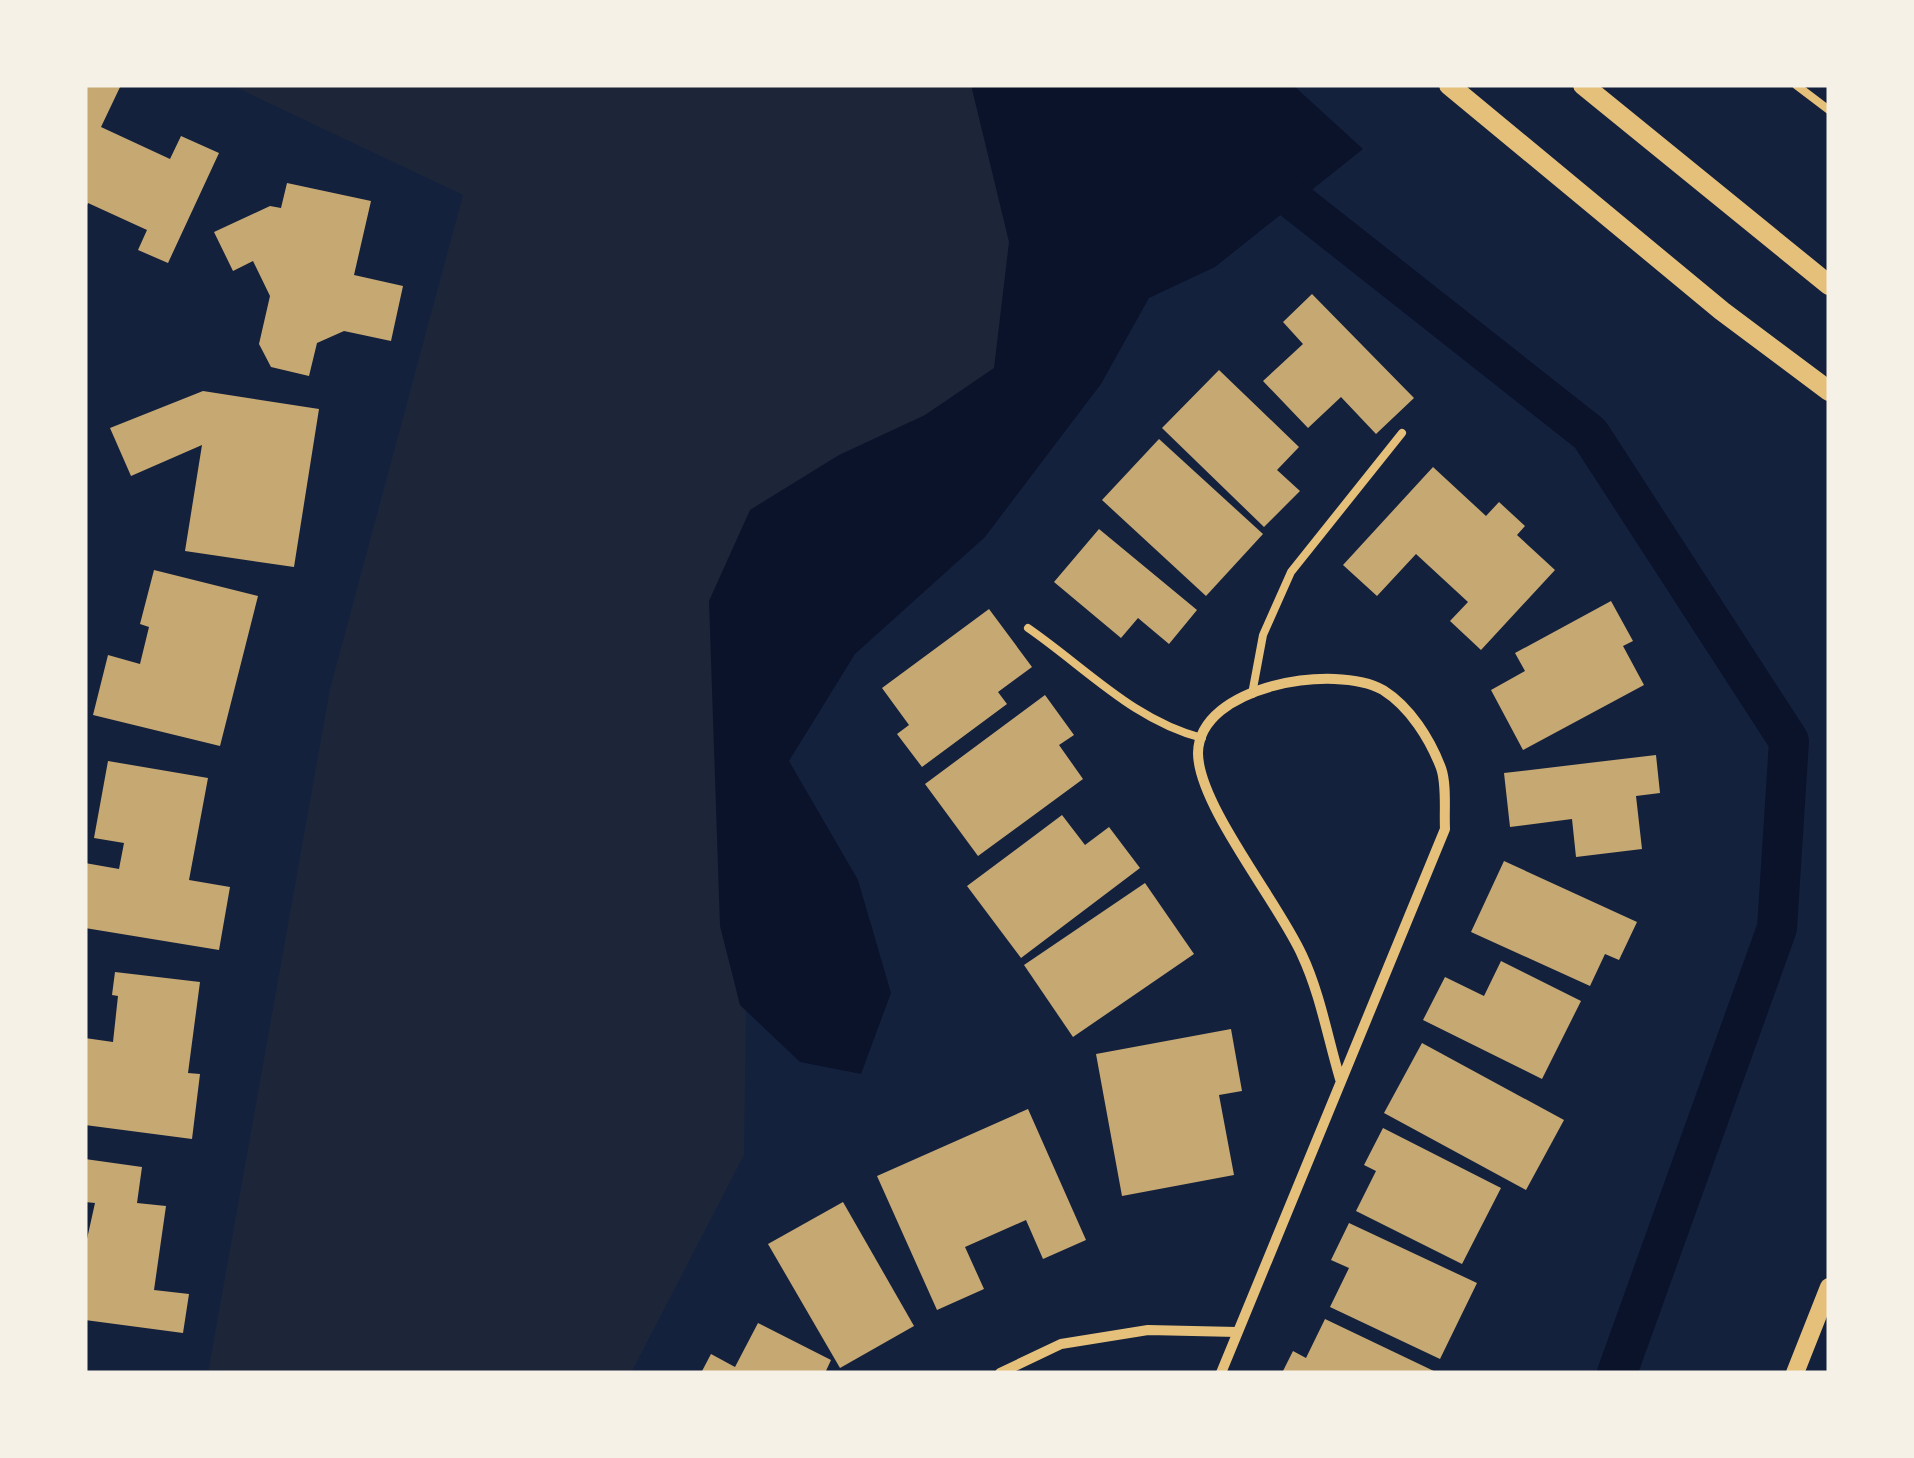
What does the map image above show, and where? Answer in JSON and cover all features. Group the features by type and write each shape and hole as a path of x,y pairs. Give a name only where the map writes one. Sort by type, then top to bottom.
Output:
{"main road":[{"path":"1449,85 1722,311 1829,391"},
{"path":"1583,85 1829,285"}],"street":[{"path":"1221,1373 1445,829 1443,771 1416,719 1382,690 1336,675 1252,694 1211,716 1198,750 1204,784 1303,956 1340,1079"},
{"path":"1795,1373 1829,1287"},
{"path":"1000,1373 1061,1344 1148,1330 1237,1332"}],"lane":[{"path":"1796,85 1829,110"},
{"path":"1252,694 1263,635 1291,572 1402,433"},
{"path":"1028,628 1080,664 1126,705 1173,730 1202,738"}],"shaded area":[{"path":"231,85 1032,85 1066,282 749,767 744,1155 631,1373 208,1373 330,689 463,195"},
{"path":"971,85 1293,85 1363,149 1215,267 1149,298 1101,384 985,537 855,654 789,761 858,880 891,993 861,1074 800,1062 740,1005 720,926 709,601 750,510 839,455 925,415 994,368 1009,242"}],"building":[{"path":"85,85 121,85 101,127 170,159 181,136 219,153 168,263 138,250 147,230 88,203 85,209"},
{"path":"287,183 371,201 354,275 403,286 391,341 344,331 317,343 309,376 271,367 259,344 270,296 253,261 233,271 214,232 270,206 281,208"},
{"path":"1312,294 1414,398 1376,434 1341,397 1308,428 1263,381 1303,344 1283,322"},
{"path":"1219,370 1299,447 1277,470 1300,491 1264,527 1162,428"},
{"path":"203,391 319,409 294,567 185,551 202,445 131,476 110,428"},
{"path":"1159,439 1263,534 1206,596 1102,500"},
{"path":"1433,467 1486,516 1499,502 1525,526 1517,535 1555,570 1481,650 1450,621 1468,602 1416,554 1377,596 1343,565"},
{"path":"1099,529 1197,610 1169,644 1138,618 1121,638 1054,582"},
{"path":"154,570 258,596 220,746 93,715 108,655 140,664 149,627 140,624"},
{"path":"1611,601 1633,641 1623,646 1644,685 1523,750 1491,690 1525,671 1515,653"},
{"path":"989,609 1032,667 998,692 1007,704 922,767 897,734 909,725 882,688"},
{"path":"1045,695 1074,735 1059,745 1083,779 978,856 925,784"},
{"path":"1656,755 1660,793 1636,796 1642,849 1576,857 1572,819 1510,827 1504,773"},
{"path":"108,761 208,778 189,880 230,887 219,950 85,928 85,863 119,869 124,843 94,838"},
{"path":"1062,815 1085,845 1109,827 1140,868 1021,958 967,886"},
{"path":"1504,861 1637,922 1619,960 1605,954 1590,986 1471,932"},
{"path":"1145,883 1194,954 1073,1037 1024,965"},
{"path":"1501,961 1581,1001 1542,1079 1423,1020 1445,977 1484,996"},
{"path":"115,972 200,982 188,1073 200,1074 192,1139 85,1125 85,1038 113,1042 118,996 112,995"},
{"path":"1231,1029 1242,1091 1219,1095 1234,1175 1122,1196 1096,1054"},
{"path":"1422,1043 1564,1120 1526,1190 1384,1113"},
{"path":"1028,1109 1086,1240 1043,1259 1026,1220 965,1247 984,1289 937,1310 877,1176"},
{"path":"1383,1128 1501,1188 1462,1264 1356,1211 1376,1171 1364,1165"},
{"path":"85,1159 142,1167 137,1203 166,1206 154,1290 189,1294 183,1333 85,1320 85,1248 95,1203 85,1202"},
{"path":"843,1202 914,1326 840,1368 768,1244"},
{"path":"1349,1223 1477,1283 1440,1359 1330,1307 1349,1268 1331,1260"},
{"path":"1325,1319 1438,1373 1282,1373 1293,1351 1306,1358"},
{"path":"758,1323 831,1360 825,1373 701,1373 711,1354 735,1367"}],"waterway":[{"path":"1253,168 1590,434 1789,741 1777,928 1617,1373"}]}
